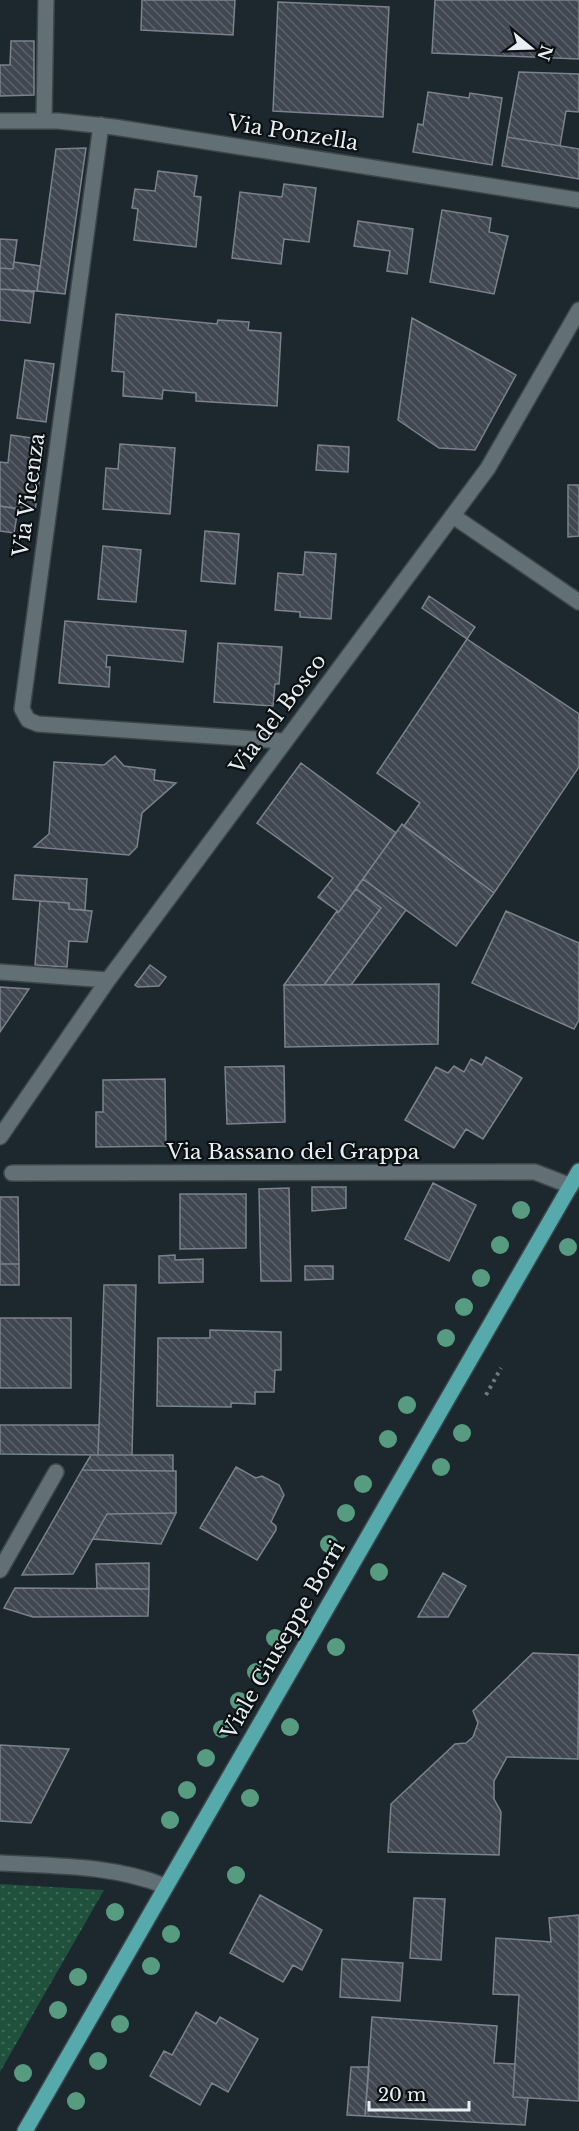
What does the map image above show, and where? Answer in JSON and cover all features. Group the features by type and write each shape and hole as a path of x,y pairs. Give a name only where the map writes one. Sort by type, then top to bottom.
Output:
{"main road":[{"name":"Viale Giuseppe Borri","path":"25,2131 579,1171"}],"street":[{"path":"44,120 46,0"},
{"name":"Via Ponzella","path":"0,121 44,120 101,125 579,201"},
{"name":"Via Vicenza","path":"101,125 22,709 28,720 38,724 285,741"},
{"name":"Via del Bosco","path":"0,1137 108,980 501,449 579,310"},
{"path":"453,516 579,602"},
{"path":"0,972 108,980"},
{"name":"Via Bassano del Grappa","path":"12,1173 535,1172 571,1186"},
{"path":"0,1570 56,1472"},
{"path":"0,1863 113,1870 141,1876 165,1886"}],"path":[{"path":"486,1395 501,1368"}],"green space":[{"path":"0,1884 104,1890 0,2072"}],"building":[{"path":"142,0 235,0 233,35 141,30"},
{"path":"435,0 579,0 579,59 432,53"},
{"path":"278,2 389,7 383,117 273,111"},
{"path":"11,41 34,41 34,95 0,96 0,65 10,65"},
{"path":"519,72 579,74 579,112 566,111 560,146 507,137"},
{"path":"428,92 469,98 470,93 502,98 492,165 413,152 418,124 423,125"},
{"path":"507,137 579,149 579,179 502,166"},
{"path":"86,148 65,294 37,291 56,149"},
{"path":"158,171 197,176 194,196 201,197 196,247 134,240 138,209 132,208 135,189 155,191"},
{"path":"284,184 316,188 309,242 284,239 281,264 232,258 240,192 282,197"},
{"path":"442,210 491,218 489,232 508,236 494,294 430,282"},
{"path":"358,221 413,229 407,274 387,271 390,251 354,246"},
{"path":"0,239 17,240 13,269 0,268"},
{"path":"14,262 40,266 37,291 0,289 0,268 13,269"},
{"path":"0,289 34,292 30,323 0,320"},
{"path":"116,314 217,324 218,320 249,322 248,330 281,333 277,406 196,401 196,393 163,390 162,399 123,396 124,372 112,371"},
{"path":"412,318 516,375 475,450 439,448 398,420"},
{"path":"25,360 54,364 46,422 17,418"},
{"path":"11,435 45,440 35,511 0,506 0,462 8,463"},
{"path":"120,444 175,448 170,514 103,509 106,468 118,469"},
{"path":"318,445 349,447 348,472 316,470"},
{"path":"568,485 579,485 579,536 568,537"},
{"path":"0,506 18,509 14,533 0,531"},
{"path":"205,531 239,534 235,584 201,581"},
{"path":"103,546 141,550 136,602 98,599"},
{"path":"305,552 336,554 331,619 300,617 300,612 275,610 278,573 303,575"},
{"path":"429,596 475,627 467,639 422,608"},
{"path":"65,621 186,631 183,662 107,655 106,667 110,667 109,687 59,683"},
{"path":"467,639 579,714 579,767 494,893 404,826 420,803 377,773"},
{"path":"218,643 282,647 279,684 275,684 273,706 214,702"},
{"path":"115,756 124,766 155,770 154,780 176,783 142,813 137,847 129,855 34,847 49,834 54,762 104,765"},
{"path":"301,763 396,833 339,912 318,897 333,878 257,823"},
{"path":"402,824 494,893 456,946 363,879"},
{"path":"15,875 87,879 85,910 69,909 69,903 13,899"},
{"path":"363,879 406,910 351,985 324,985 381,908 356,889"},
{"path":"356,889 381,908 324,985 284,985 337,911 339,912"},
{"path":"40,901 69,903 69,909 92,911 87,942 69,941 67,967 35,965"},
{"path":"506,911 579,943 579,1020 574,1029 472,983"},
{"path":"150,965 166,977 159,986 138,987 135,985"},
{"path":"439,984 438,1044 285,1047 284,985"},
{"path":"0,987 29,989 0,1032"},
{"path":"486,1057 522,1078 483,1139 466,1129 454,1148 405,1120 436,1067 448,1073 454,1066 464,1072 471,1059 482,1065"},
{"path":"284,1066 285,1122 227,1124 225,1067"},
{"path":"165,1079 166,1146 96,1147 96,1112 103,1112 103,1080"},
{"path":"433,1183 476,1205 449,1261 405,1239"},
{"path":"312,1187 346,1187 346,1208 312,1211"},
{"path":"289,1188 291,1281 261,1281 259,1189"},
{"path":"180,1194 246,1194 246,1248 180,1249"},
{"path":"0,1197 18,1197 19,1264 0,1264"},
{"path":"175,1255 175,1260 203,1259 203,1282 159,1283 159,1256"},
{"path":"0,1264 19,1264 19,1285 0,1285"},
{"path":"305,1266 333,1266 333,1279 305,1280"},
{"path":"104,1285 136,1285 132,1455 98,1455"},
{"path":"0,1318 71,1318 71,1388 0,1388"},
{"path":"210,1330 281,1332 281,1370 275,1370 274,1392 255,1392 255,1404 231,1403 231,1407 157,1406 158,1338 210,1338"},
{"path":"0,1425 99,1425 98,1455 0,1454"},
{"path":"91,1455 173,1455 173,1471 82,1470"},
{"path":"236,1467 256,1478 262,1476 279,1485 284,1495 271,1522 276,1526 276,1530 257,1560 200,1528"},
{"path":"82,1470 176,1471 176,1513 107,1514 73,1574 22,1575"},
{"path":"176,1513 161,1544 93,1539 107,1514"},
{"path":"149,1563 149,1589 97,1588 96,1564"},
{"path":"443,1573 466,1586 448,1617 418,1617"},
{"path":"15,1588 149,1589 148,1616 33,1617 4,1608"},
{"path":"533,1653 579,1655 578,1759 507,1757 494,1781 494,1799 501,1812 499,1855 388,1852 391,1804 455,1744 466,1743 473,1737 478,1723 473,1711"},
{"path":"0,1745 69,1749 31,1823 0,1821"},
{"path":"260,1895 322,1930 302,1970 293,1965 283,1982 230,1953"},
{"path":"414,1898 445,1899 441,1960 410,1958"},
{"path":"579,1915 579,2101 513,2097 519,1995 493,1994 496,1938 551,1942 549,1918"},
{"path":"342,1959 403,1963 400,2001 340,1997"},
{"path":"196,2012 216,2024 220,2017 258,2039 228,2092 212,2083 200,2105 150,2076 164,2051 172,2055"},
{"path":"372,2017 497,2026 494,2063 515,2064 513,2097 528,2098 525,2125 365,2116"},
{"path":"351,2067 369,2067 365,2116 347,2115"}]}
